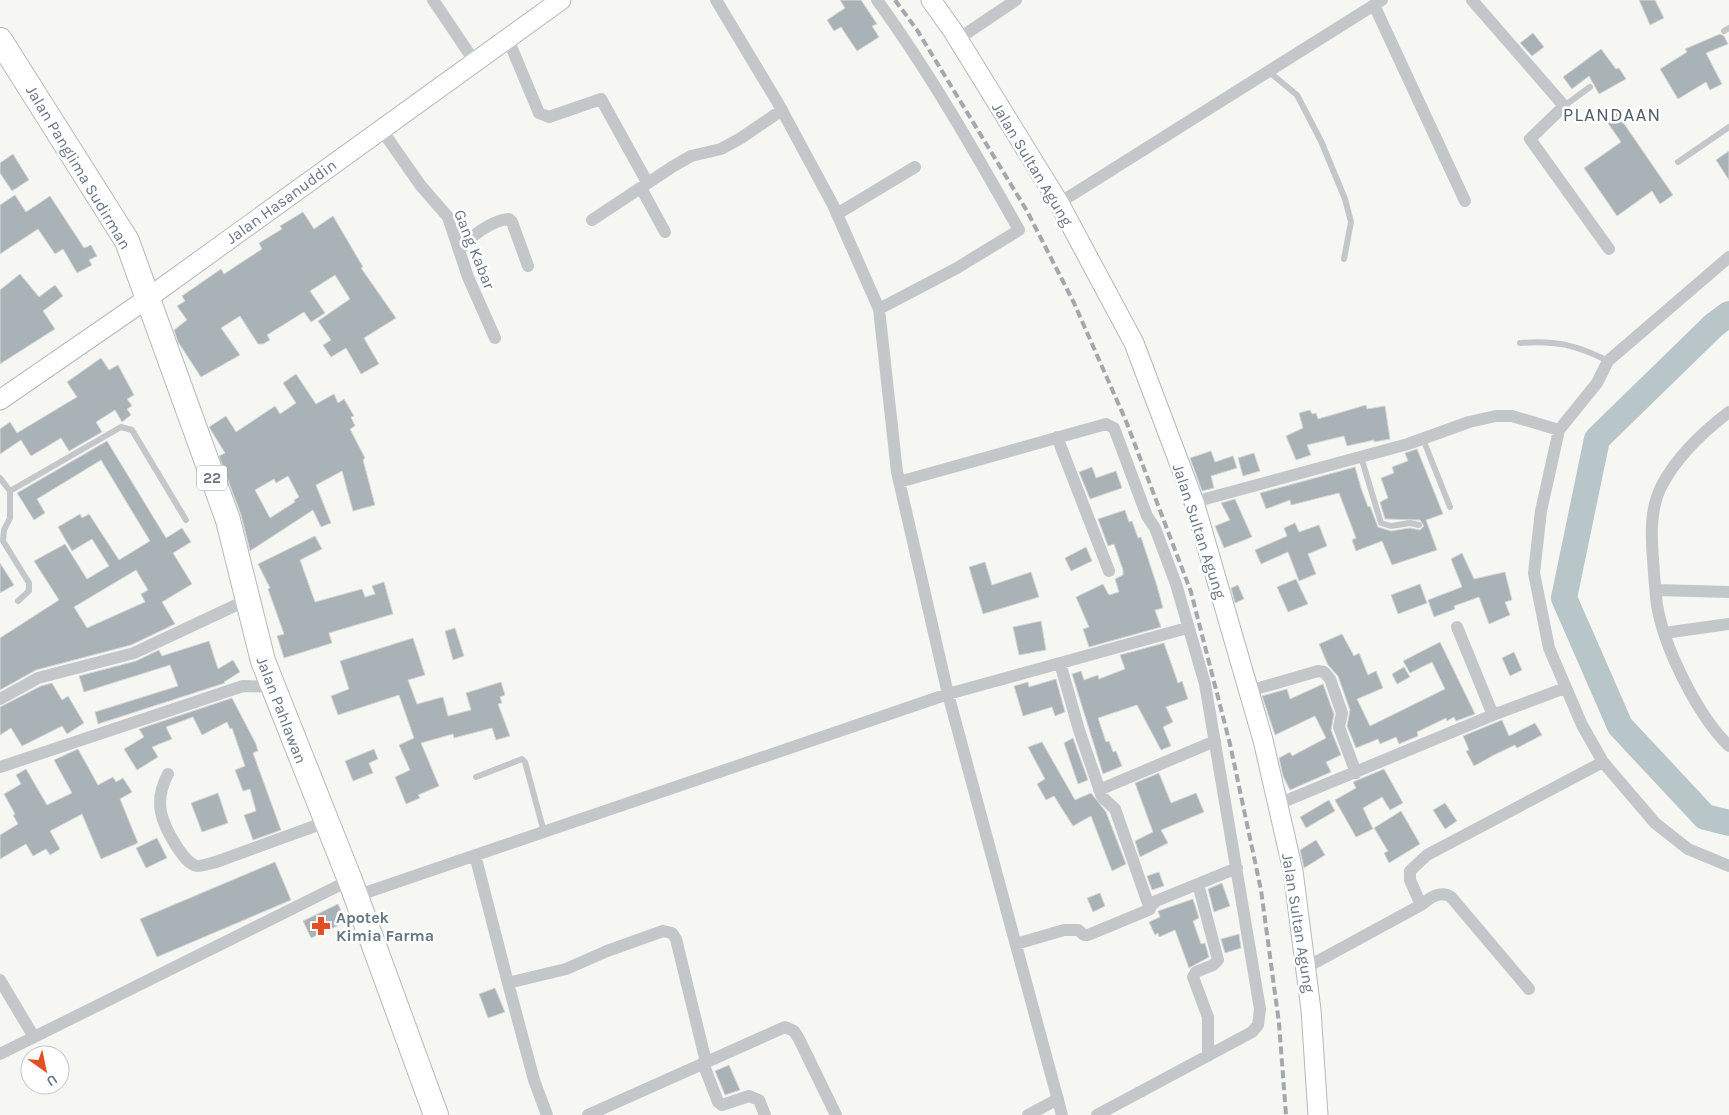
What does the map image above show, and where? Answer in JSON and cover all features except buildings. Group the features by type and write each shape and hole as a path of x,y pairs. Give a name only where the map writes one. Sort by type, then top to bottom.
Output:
{"highway":[{"name":"Jalan Panglima Sudirman","path":"0,40 127,241 148,298"},
{"name":"Jalan Pahlawan","path":"148,298 228,520 268,676 353,888 436,1115"}],"street":[{"path":"433,0 475,62"},
{"name":"Jalan Hasanuddin","path":"0,400 148,298 561,0"},
{"path":"716,0 782,110 837,214 878,309 898,477 948,694 1062,1115"},
{"path":"877,0 900,32 970,142 1020,230 957,268 878,309"},
{"name":"Jalan Sultan Agung","path":"931,0 958,39 1059,203 1134,343 1194,502 1278,804 1292,872 1307,967 1318,1115"},
{"path":"958,39 1016,0"},
{"path":"1472,0 1564,106 1530,139 1609,249"},
{"path":"1059,203 1378,3 1465,201"},
{"path":"508,38 539,113 549,117 601,99 665,232"},
{"path":"592,220 691,156 721,149 741,138 782,110"},
{"name":"Gang Kabar","path":"381,130 421,186 448,217 468,277 495,338"},
{"path":"837,214 915,167"},
{"path":"459,251 470,238 509,218 528,266"},
{"path":"1729,257 1608,361 1597,384 1559,430 1541,511 1534,573 1549,648 1565,688 1603,762 1655,823 1688,849 1729,866"},
{"path":"1726,738 1701,712 1664,632 1656,590 1651,537 1654,507 1662,485 1680,459 1729,412"},
{"path":"1194,502 1423,440 1469,422 1496,416 1512,416 1559,430"},
{"path":"898,477 1106,424 1114,428 1147,516 1155,528 1176,584 1187,628 1205,684 1260,1009 1258,1025 1252,1032 1097,1115"},
{"path":"1057,438 1109,571"},
{"path":"1656,590 1729,592"},
{"path":"0,699 38,678 134,653 247,600"},
{"path":"1664,632 1729,624"},
{"path":"1457,627 1492,715"},
{"path":"0,1054 353,888 475,856 948,694 1187,628"},
{"path":"1060,663 1079,730 1100,790 1105,801 1115,809 1150,909"},
{"path":"1248,691 1318,671 1324,672 1330,679 1342,713 1340,727 1356,773"},
{"path":"0,767 268,676"},
{"path":"1278,804 1492,715 1565,688"},
{"path":"1100,790 1215,741"},
{"path":"1421,905 1410,880 1410,871 1427,855 1603,762"},
{"path":"168,774 161,786 160,811 165,828 182,853 191,863 198,866 216,862 326,822"},
{"path":"475,856 534,1080 547,1115"},
{"path":"1016,944 1064,930 1078,930 1084,935 1088,935 1150,909 1156,901 1237,868"},
{"path":"1198,884 1218,960 1213,965 1196,972 1193,977 1208,1017 1208,1056"},
{"path":"1307,967 1421,905 1434,896 1446,894 1451,897 1529,989"},
{"path":"508,983 560,971 607,951 663,932 672,933 676,939 704,1062 718,1102 722,1105 750,1096 759,1100 765,1115"},
{"path":"0,980 34,1037"},
{"path":"588,1115 785,1027 794,1031 799,1039 836,1115"},
{"path":"1028,1115 1058,1099"}],"lane":[{"path":"1268,71 1297,95 1321,141 1345,199 1351,222 1344,259"},
{"path":"1564,106 1590,87"},
{"path":"1678,162 1729,127"},
{"path":"1520,343 1545,341 1565,344 1585,350 1608,361"},
{"path":"10,492 121,427 126,427 132,430 186,520"},
{"path":"1423,440 1450,507"},
{"path":"1361,457 1381,523 1391,526 1410,523 1419,525"},
{"path":"0,478 10,492 10,518 4,530 3,541 29,582 29,591 18,601"},
{"path":"476,776 522,759 525,762 544,832"}],"waterway":[{"path":"1729,314 1714,325 1597,439 1564,598 1620,726 1705,817 1729,823"}],"railway":[{"path":"895,0 917,30 1027,211 1074,303 1126,421 1191,592 1230,744 1261,890 1279,1023 1286,1115"}],"place":[{"name":"Apotek Kimia Farma","path":"321,926"}],"district":[{"name":"PLANDAAN","path":"1612,114"}]}
